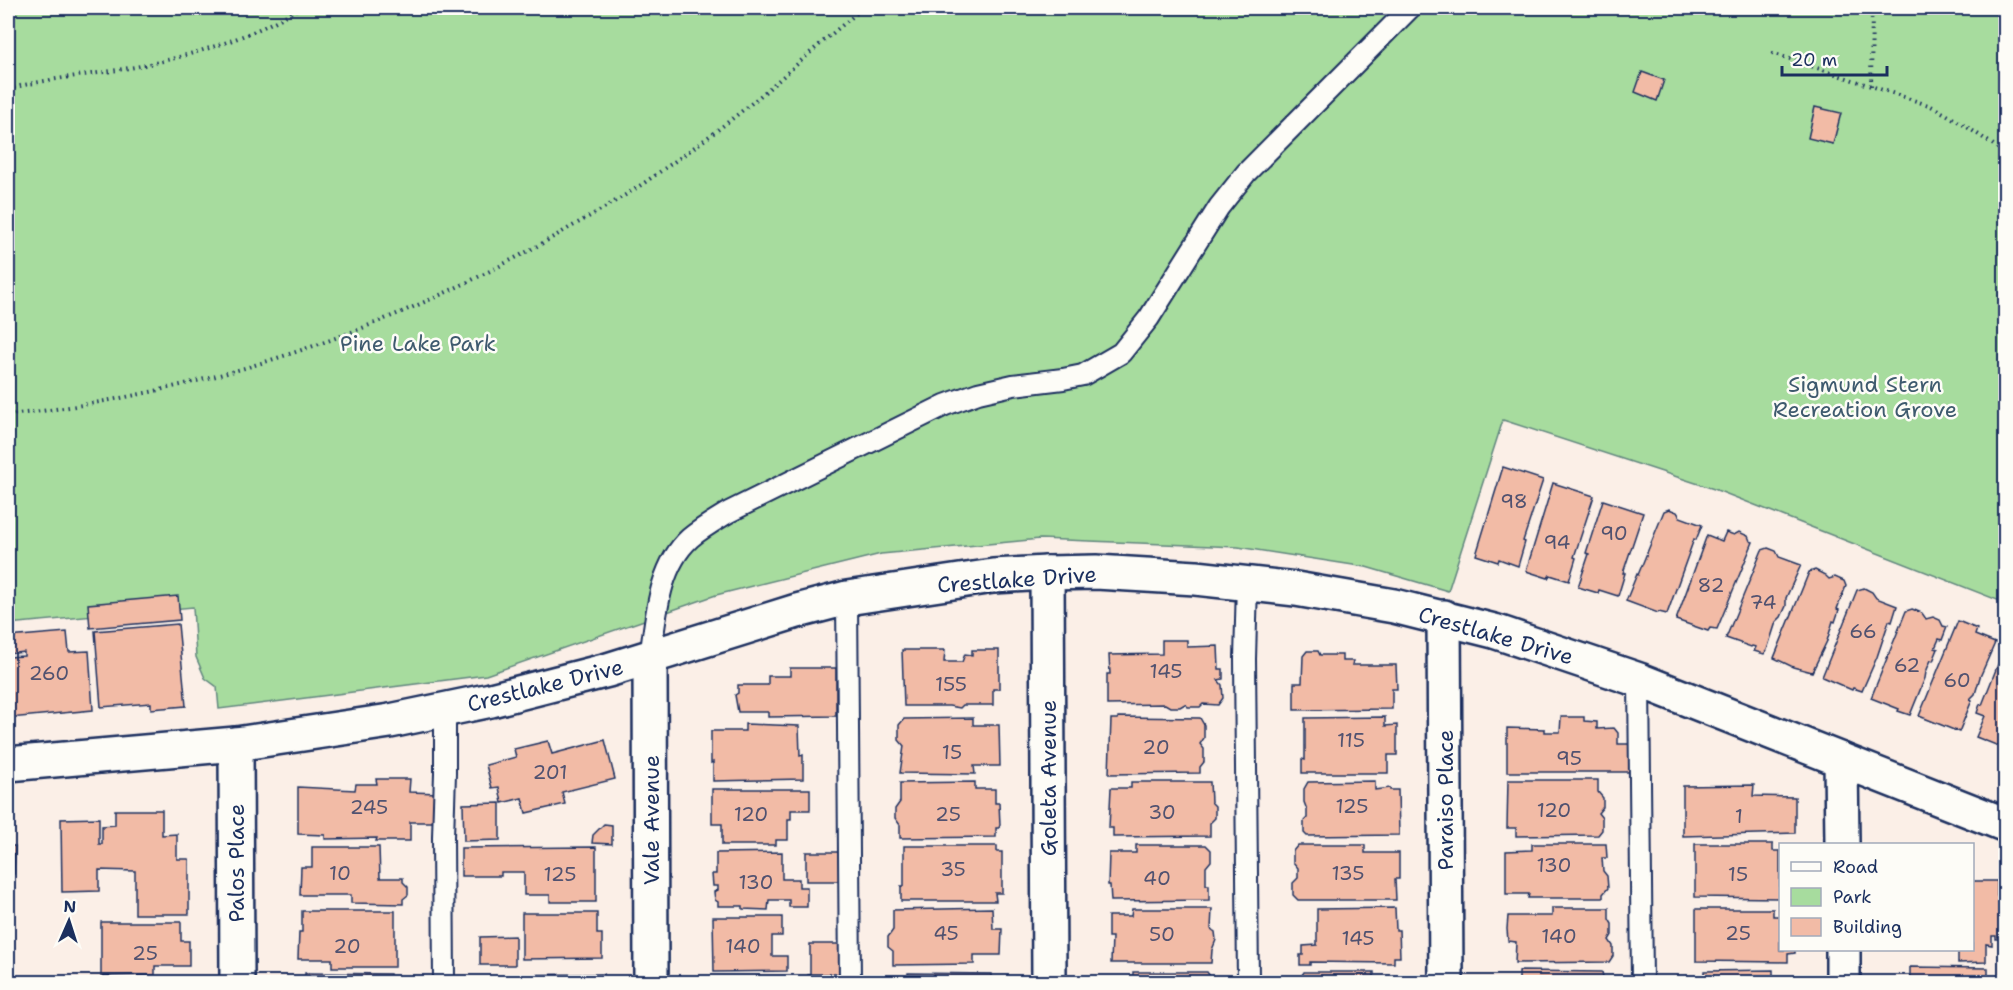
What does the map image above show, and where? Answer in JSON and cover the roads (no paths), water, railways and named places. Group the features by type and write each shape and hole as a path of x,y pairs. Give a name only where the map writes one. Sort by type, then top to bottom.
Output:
{"street":[{"name":"Crestlake Drive","path":"8,764 236,744 446,711 650,658 747,626 848,598 942,582 1047,573 1145,574 1247,583 1345,597 1444,617 1545,647 1639,680 2006,825"},
{"name":"Goleta Avenue","path":"1047,573 1049,982"},
{"name":"Paraiso Place","path":"1444,617 1446,982"},
{"name":"Vale Avenue","path":"650,658 651,982"},
{"name":"Palos Place","path":"236,744 237,982"},
{"path":"1842,760 1842,843"},
{"path":"1843,951 1843,982"}],"lane":[{"path":"650,658 660,601 670,565 679,550 704,528 729,512 945,405 978,393 1013,385 1083,375 1121,353 1136,337 1219,207 1246,173 1410,8"},
{"path":"1247,583 1245,659 1248,982"},
{"path":"848,598 850,982"},
{"path":"1639,680 1642,982"},
{"path":"444,982 442,837 446,773 446,711"}],"park label":[{"name":"Pine Lake Park","path":"418,343"},
{"name":"Sigmund Stern Recreation Grove","path":"1865,396"}]}
